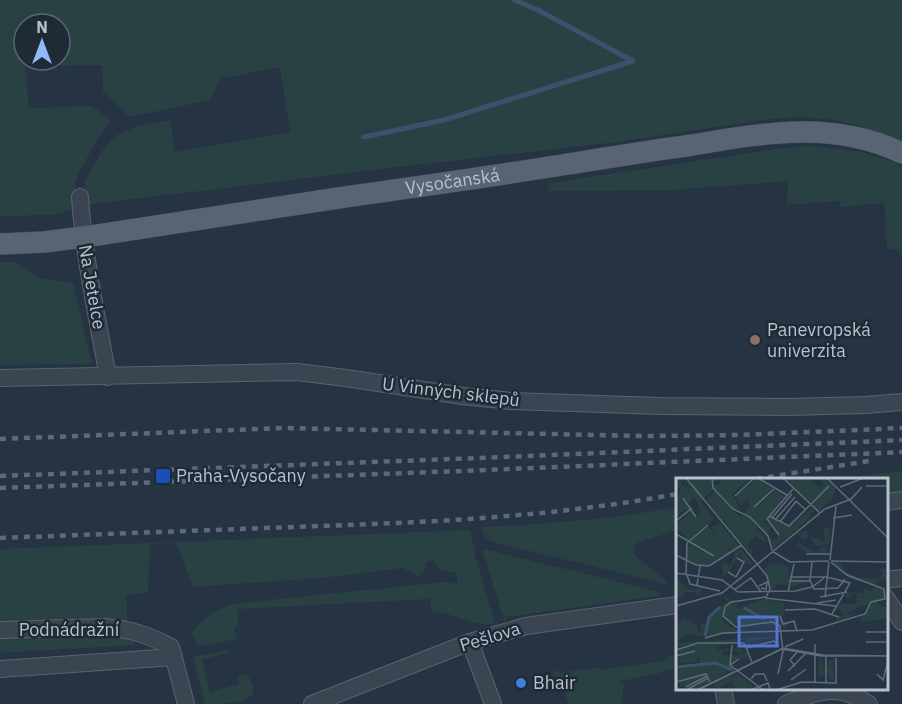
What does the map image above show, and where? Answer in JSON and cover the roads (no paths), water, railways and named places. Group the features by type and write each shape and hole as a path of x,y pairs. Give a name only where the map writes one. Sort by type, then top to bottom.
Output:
{"main road":[{"name":"Vysočanská","path":"0,244 44,242 91,236 760,134 796,131 835,132 902,153"}],"street":[{"name":"Na Jetelce","path":"80,197 88,266 108,377"},
{"name":"U Vinných sklepů","path":"0,378 297,372 512,401 648,406 788,407 902,402"},
{"path":"887,502 902,500"},
{"path":"887,580 902,578"},
{"path":"887,601 902,622"},
{"name":"Pešlova","path":"312,704 470,642 525,626 676,604"},
{"name":"Podnádražní","path":"0,630 120,628 149,636 173,652"},
{"path":"470,642 493,704"},
{"path":"173,652 186,704"},
{"name":"Podnádražní","path":"0,669 173,652"},
{"path":"723,689 726,704"},
{"path":"786,704 816,693 837,690 858,697 869,704"}],"waterway":[{"path":"514,0 536,9 633,61"},
{"path":"364,137 444,120 633,61"}],"railway":[{"path":"0,439 283,428 642,436 739,435 902,428"},
{"path":"0,476 902,440"},
{"path":"0,488 902,452"},
{"path":"762,478 869,461"},
{"path":"0,538 454,520 588,508 676,494"}],"place":[{"name":"Panevropská univerzita","path":"755,340"},
{"name":"Praha-Vysočany","path":"163,476"},
{"name":"Bhair","path":"521,683"}]}
